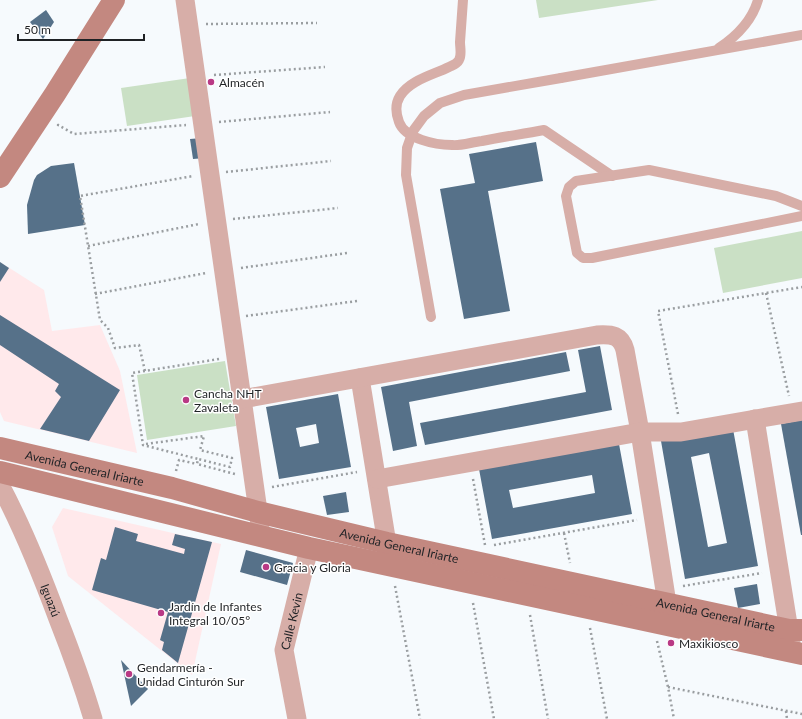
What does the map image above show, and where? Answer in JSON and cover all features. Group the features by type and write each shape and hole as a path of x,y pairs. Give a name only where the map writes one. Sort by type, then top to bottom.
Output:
{"main road":[{"path":"1,171 55,94 114,0"},
{"name":"Avenida General Iriarte","path":"0,448 172,488 258,512 387,543 487,556 574,584 665,596 795,630"},
{"name":"Avenida General Iriarte","path":"0,472 308,548 797,653"}],"street":[{"path":"185,0 262,536"},
{"path":"242,399 597,335 613,335 618,338 623,345 640,432 665,596 661,624"},
{"path":"360,378 391,566"},
{"path":"376,474 470,463 640,432 681,432 798,412"},
{"path":"755,419 779,570 795,630 797,653"},
{"name":"Iguazú","path":"0,485 14,512 38,566 80,677 93,719"},
{"name":"Calle Kevin","path":"297,719 284,650 308,548"}],"lane":[{"path":"463,0 460,44 461,56 459,61 456,64 420,80 405,90 401,95 396,108 399,124 418,139 453,146 544,130 612,176"},
{"path":"717,50 744,27 757,6 758,0"},
{"path":"432,317 406,175 407,148 413,131 424,116 440,103 464,95 802,35"},
{"path":"802,206 776,196 649,170 576,181 569,187 566,196 577,253 583,258 592,258 802,216"}],"path":[{"path":"188,25 317,23"},
{"path":"196,76 325,67"},
{"path":"61,120 58,126 74,134 330,112"},
{"path":"145,371 139,346 115,348 108,328 100,320 80,196 209,174 331,161"},
{"path":"88,246 216,221 338,208"},
{"path":"95,294 223,270 347,253"},
{"path":"681,432 658,311 802,287"},
{"path":"766,293 798,412"},
{"path":"230,318 357,301"},
{"path":"143,445 132,372 236,356"},
{"path":"204,436 200,450 232,458 230,467 143,445 204,436"},
{"path":"197,464 198,459"},
{"path":"179,460 253,479 268,488 376,474"},
{"path":"470,463 487,556 564,533 653,517"},
{"path":"564,533 574,584"},
{"path":"391,566 420,719"},
{"path":"665,596 779,570"},
{"path":"470,583 494,719"},
{"path":"527,595 548,719"},
{"path":"586,608 607,719"},
{"path":"661,624 668,687 674,719"},
{"path":"668,687 802,714"},
{"path":"786,711 787,719"}],"shaded area":[{"path":"0,262 44,290 52,331 100,325 120,371 137,453 4,421 0,412"},
{"name":"Jardín de Infantes Integral 10/05°","path":"63,508 221,544 192,675 68,576 52,527"}],"green space":[{"path":"536,0 658,0 539,18"},
{"path":"190,78 195,116 127,126 121,88"},
{"path":"802,231 802,278 723,293 714,248"},
{"name":"Cancha NHT Zavaleta","path":"225,361 236,426 147,440 137,375"}],"building":[{"path":"46,10 54,22 43,39 30,22"},
{"path":"202,138 205,158 193,159 190,139"},
{"path":"536,142 543,181 488,191 510,311 464,319 440,189 475,183 469,154"},
{"path":"74,163 85,225 28,234 27,205 34,180 37,175 51,166"},
{"path":"0,262 9,268 0,282"},
{"path":"0,315 120,390 89,441 40,429 61,397 55,391 59,384 0,345"},
{"path":"600,346 612,410 425,445 420,423 586,392 578,350"},
{"path":"566,352 570,371 409,402 417,446 393,451 381,387"},
{"path":"338,394 351,467 279,479 266,407","holes":["316,424 319,443 300,447 296,428"]},
{"path":"802,420 802,535 801,535 781,424"},
{"path":"733,429 758,566 685,579 661,441","holes":["709,453 727,543 708,547 691,457"]},
{"path":"619,444 632,514 492,539 479,469","holes":["592,475 595,493 513,508 509,490"]},
{"path":"346,492 349,512 327,515 323,496"},
{"path":"115,527 138,534 136,541 184,554 185,549 172,545 175,534 212,542 178,663 162,650 164,642 160,640 168,612 92,590 101,558 106,560"},
{"name":"Gracia y Gloria","path":"246,550 293,563 287,585 240,572"},
{"path":"757,584 760,604 738,608 734,588"},
{"name":"Gendarmería - Unidad Cinturón Sur","path":"121,660 148,689 131,706"}],"place":[{"name":"Almacén","path":"211,82"},
{"name":"Cancha NHT Zavaleta","path":"186,400"},
{"name":"Gracia y Gloria","path":"266,567"},
{"name":"Jardín de Infantes Integral 10/05°","path":"161,613"},
{"name":"Maxikiosco","path":"671,643"},
{"name":"Gendarmería - Unidad Cinturón Sur","path":"129,674"}]}
